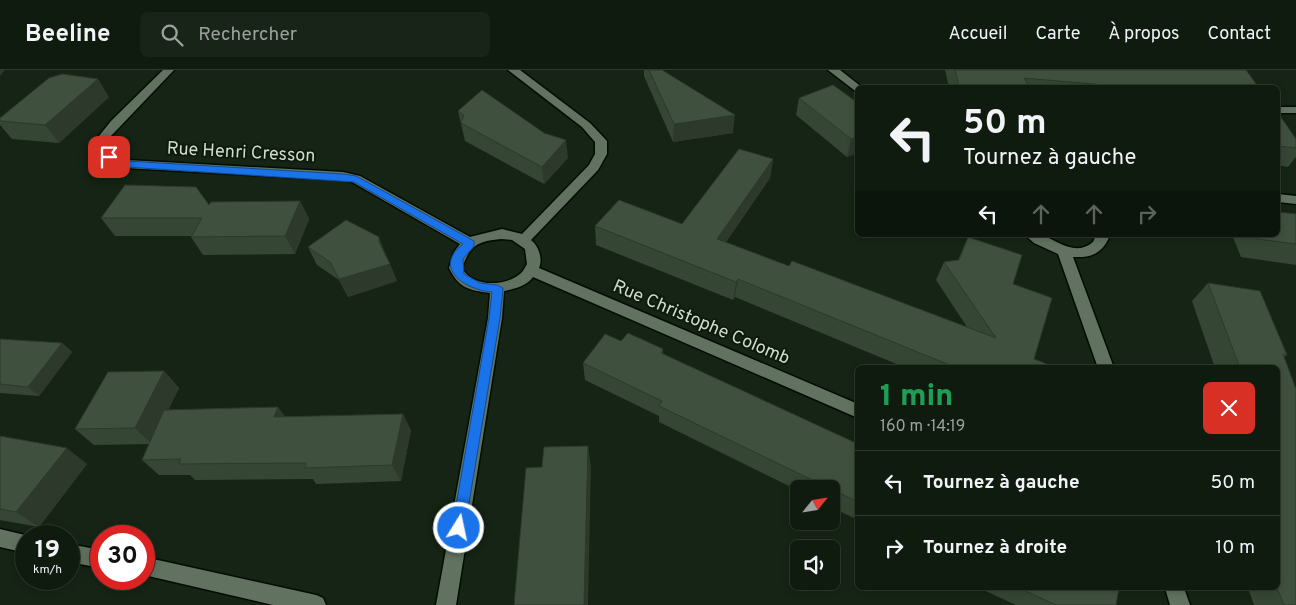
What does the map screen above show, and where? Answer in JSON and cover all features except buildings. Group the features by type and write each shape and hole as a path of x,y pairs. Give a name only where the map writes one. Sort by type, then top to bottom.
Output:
{"street":[{"name":"Rue Henri Cresson","path":"169,70 109,130 104,144 105,152 109,157 126,164 343,176 356,179 470,243"},
{"path":"513,70 586,125 601,141 601,154 594,167 524,240"},
{"path":"833,70 855,86"},
{"path":"1280,110 1296,110"},
{"path":"1280,198 1296,200"},
{"path":"497,234 516,236 524,240 534,253 534,260 530,270 513,284 497,288 477,287 460,276 457,270 457,259 463,249 470,243 483,237 497,234"},
{"path":"1035,237 1051,247 1064,251 1087,252 1101,243 1102,237"},
{"path":"1064,251 1105,365"},
{"name":"Rue Christophe Colomb","path":"530,270 855,410"},
{"path":"446,605 495,318 497,288"},
{"path":"0,538 15,541"},
{"path":"155,568 316,605"},
{"path":"1175,590 1180,605"}],"route":[{"path":"109,157 126,164 343,176 356,179 370,185 470,243 463,249 457,259 457,270 460,276 469,284 477,287 497,288 495,318 459,528"}]}
